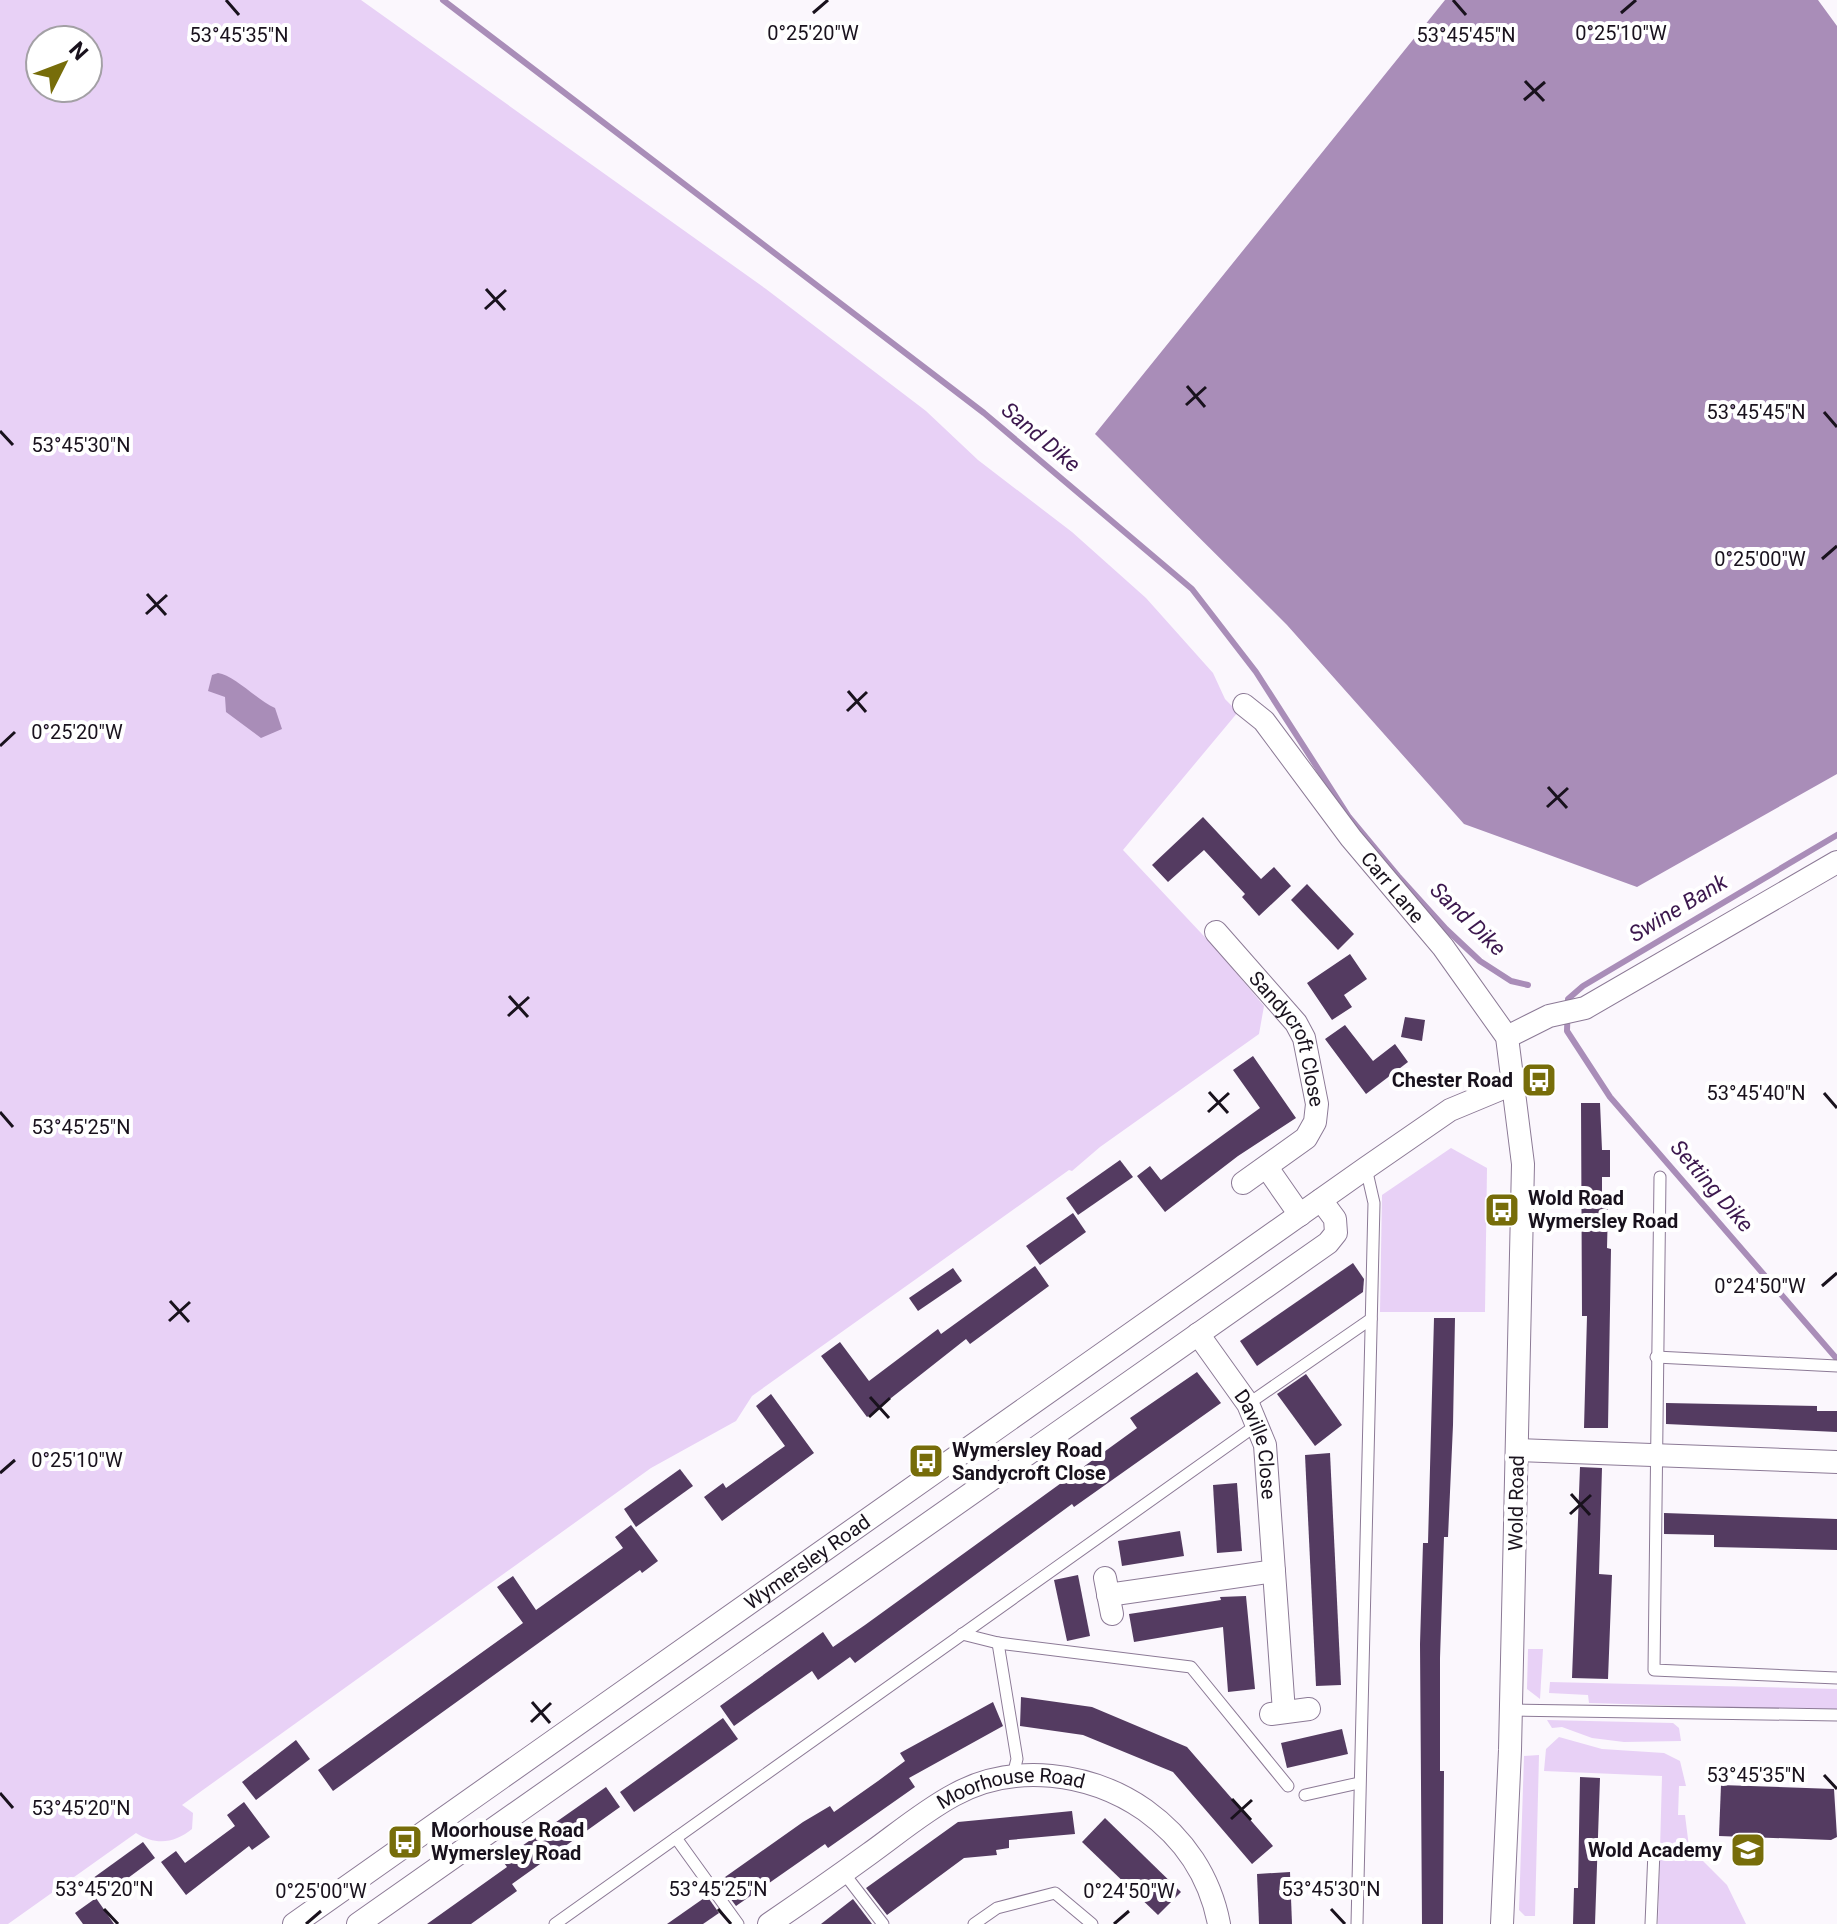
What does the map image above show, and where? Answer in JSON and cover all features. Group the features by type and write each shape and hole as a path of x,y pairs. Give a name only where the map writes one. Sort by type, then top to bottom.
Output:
{"street":[{"name":"Carr Lane","path":"1244,705 1264,721 1351,838 1443,947 1507,1037 1515,1083"},
{"path":"1507,1037 1558,1014 1585,1008 1837,862"},
{"name":"Sandycroft Close","path":"1230,939 1296,1023 1304,1038 1317,1104 1315,1122 1306,1138 1268,1169 1243,1183"},
{"name":"Wymersley Road","path":"294,1924 1450,1110 1515,1083"},
{"name":"Wold Road","path":"1502,1924 1511,1710 1523,1164 1515,1083"},
{"path":"1268,1169 1300,1215"},
{"name":"Wymersley Road","path":"358,1924 1328,1243 1336,1233 1335,1219 1321,1200"},
{"name":"Daville Close","path":"1198,1334 1253,1414 1265,1445 1274,1571 1276,1713 1309,1709"},
{"path":"1517,1450 1837,1462"},
{"path":"1108,1596 1274,1571"},
{"name":"Moorhouse Road","path":"769,1924 956,1793 1013,1775 1065,1776 1078,1780 1136,1804 1166,1825 1191,1855 1213,1893 1219,1924"}],"lane":[{"path":"1357,1924 1374,1203 1366,1168"},
{"path":"1660,1177 1654,1670 1837,1678"},
{"path":"555,1924 962,1634 1253,1414 1371,1319"},
{"path":"1656,1357 1837,1366"},
{"path":"962,1634 998,1643 1191,1667 1288,1786"},
{"path":"998,1643 1017,1759 1013,1775"},
{"path":"1511,1710 1837,1715"},
{"path":"1305,1795 1359,1783"},
{"path":"676,1838 738,1924"},
{"path":"1651,1924 1654,1851"},
{"path":"843,1872 883,1924"},
{"path":"974,1924 997,1908 1055,1893 1092,1924"}],"shaded area":[{"path":"0,0 361,0 766,289 926,411 978,460 1072,532 1146,598 1213,673 1225,699 1238,712 1123,850 1217,950 1264,1006 1259,1034 1100,1147 1072,1171 1069,1170 752,1396 736,1421 651,1468 182,1805 193,1813 192,1829 186,1834 172,1840 158,1841 136,1833 8,1924 0,1924"},
{"path":"1445,0 1818,0 1837,26 1837,774 1637,887 1464,824 1287,625 1095,434"},
{"path":"218,673 231,678 275,708 282,729 261,738 226,712 225,697 208,691 212,675"},
{"path":"1451,1148 1487,1168 1485,1312 1380,1312 1382,1195"},
{"path":"1528,1649 1543,1649 1540,1699 1527,1689"},
{"path":"1550,1682 1837,1689 1837,1710 1589,1703 1588,1695 1549,1693"},
{"path":"1547,1720 1673,1723 1679,1728 1681,1741 1624,1742 1592,1738 1562,1727 1552,1728"},
{"path":"1559,1737 1602,1749 1664,1753 1680,1761 1686,1786 1679,1786 1678,1815 1685,1815 1689,1847 1727,1885 1746,1924 1658,1924 1662,1776 1544,1771 1546,1749"},
{"path":"1539,1755 1535,1916 1525,1916 1519,1910 1524,1756"}],"building":[{"path":"1203,817 1261,879 1274,867 1291,886 1259,916 1242,897 1245,894 1204,850 1168,882 1152,865"},
{"path":"1307,884 1354,934 1338,950 1291,900"},
{"path":"1350,954 1367,979 1344,995 1352,1007 1332,1020 1307,983"},
{"path":"1405,1017 1425,1020 1422,1041 1401,1037"},
{"path":"1345,1025 1373,1061 1395,1044 1408,1062 1366,1094 1325,1039"},
{"path":"1253,1056 1296,1118 1238,1156 1165,1212 1137,1176 1150,1166 1161,1180 1260,1108 1233,1070"},
{"path":"1581,1103 1600,1103 1602,1150 1610,1150 1610,1177 1602,1177 1602,1208 1608,1208 1607,1248 1611,1249 1608,1428 1584,1428 1587,1316 1582,1316"},
{"path":"1120,1160 1133,1177 1078,1215 1066,1198"},
{"path":"1073,1213 1086,1232 1040,1265 1026,1246"},
{"path":"1353,1263 1364,1279 1363,1292 1257,1366 1240,1341"},
{"path":"1035,1266 1049,1286 970,1344 966,1339 867,1417 821,1356 840,1342 869,1381 938,1329 941,1334"},
{"path":"953,1268 962,1281 918,1311 909,1298"},
{"path":"1434,1318 1455,1318 1453,1425 1448,1537 1444,1537 1440,1658 1440,1771 1444,1771 1443,1924 1422,1924 1420,1644 1423,1543 1428,1543"},
{"path":"1197,1372 1221,1403 1074,1507 1072,1504 855,1663 850,1657 818,1680 812,1671 734,1726 720,1706 823,1632 833,1647 865,1625 1137,1428 1130,1418"},
{"path":"1306,1374 1342,1425 1315,1446 1277,1394"},
{"path":"771,1394 814,1453 722,1521 704,1497 723,1483 726,1488 785,1446 756,1406"},
{"path":"1666,1403 1817,1406 1817,1411 1837,1411 1837,1432 1666,1424"},
{"path":"1330,1453 1341,1685 1316,1686 1305,1455"},
{"path":"1580,1467 1602,1468 1599,1574 1612,1575 1608,1679 1572,1678"},
{"path":"680,1469 693,1486 636,1527 624,1509"},
{"path":"1237,1483 1242,1551 1217,1553 1213,1485"},
{"path":"1664,1513 1837,1519 1837,1550 1714,1547 1714,1535 1664,1534"},
{"path":"631,1525 658,1561 642,1573 640,1570 333,1791 318,1770 523,1623 497,1587 513,1576 536,1610 623,1548 615,1537"},
{"path":"1180,1531 1184,1556 1122,1566 1118,1541"},
{"path":"1078,1575 1090,1636 1067,1641 1054,1580"},
{"path":"1246,1596 1255,1689 1228,1692 1223,1627 1134,1642 1129,1614 1221,1600 1220,1597"},
{"path":"1021,1697 1092,1707 1187,1747 1273,1846 1252,1864 1173,1772 1083,1735 1020,1726"},
{"path":"993,1702 1003,1726 909,1778 915,1787 828,1848 825,1844 736,1906 718,1882 803,1822 830,1806 834,1812 878,1781 905,1761 900,1753"},
{"path":"723,1718 738,1739 634,1812 620,1792"},
{"path":"1342,1729 1348,1754 1287,1768 1281,1743"},
{"path":"296,1740 310,1759 256,1800 242,1782"},
{"path":"1580,1777 1600,1778 1595,1924 1573,1924 1574,1888 1578,1888"},
{"path":"1721,1785 1834,1789 1837,1837 1831,1840 1719,1836"},
{"path":"606,1787 620,1807 512,1884 517,1891 471,1924 427,1924 507,1867 502,1860"},
{"path":"244,1802 270,1837 252,1850 249,1846 186,1895 161,1862 176,1851 185,1863 235,1826 227,1815"},
{"path":"1072,1811 1075,1834 1009,1840 1009,1848 996,1850 997,1855 964,1858 887,1915 866,1888 958,1822"},
{"path":"1105,1818 1181,1892 1158,1915 1082,1842"},
{"path":"143,1842 155,1858 101,1898 89,1881"},
{"path":"1290,1872 1292,1924 1259,1924 1257,1874"},
{"path":"707,1896 719,1913 703,1924 667,1924"},
{"path":"96,1898 114,1924 83,1924 75,1913"},
{"path":"853,1899 872,1924 821,1924 844,1906"}],"waterway":[{"name":"Sand Dike","path":"443,0 984,413 1192,589 1256,672 1349,817 1398,876 1480,961 1511,981 1528,985"},
{"name":"Setting Dike","path":"1837,835 1583,986 1568,999 1567,1031 1610,1097 1837,1359"}],"place":[{"name":"Chester Road","path":"1539,1080"},
{"name":"Wold Road Wymersley Road","path":"1502,1210"},
{"name":"Wymersley Road Sandycroft Close","path":"926,1461"},
{"name":"Moorhouse Road Wymersley Road","path":"405,1842"},
{"name":"Wold Academy","path":"1748,1850"}],"water label":[{"name":"Swine Bank","path":"1678,908"}]}
